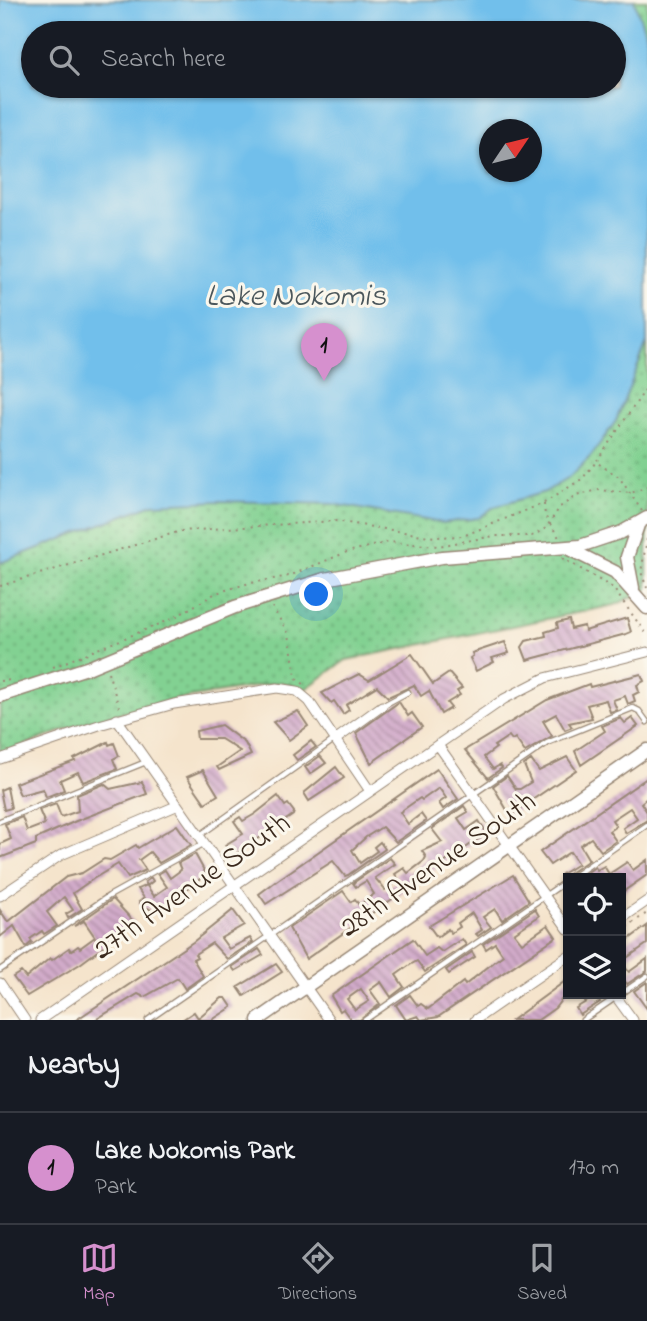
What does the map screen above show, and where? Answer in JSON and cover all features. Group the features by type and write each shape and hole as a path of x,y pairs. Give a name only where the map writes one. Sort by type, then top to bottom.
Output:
{"street":[{"path":"0,696 105,661 202,619 350,573 416,560 596,542 644,521"},
{"path":"644,521 627,557 646,603"},
{"path":"562,547 605,565 641,589"},
{"name":"27th Avenue South","path":"40,1020 504,699 535,682 647,652"},
{"path":"0,760 119,716 174,704 286,688 304,697 370,791"},
{"path":"335,740 382,706"},
{"path":"119,716 176,806 329,1020"},
{"path":"438,745 563,922"},
{"name":"28th Avenue South","path":"258,1020 647,750"},
{"path":"0,896 61,855 176,806"},
{"path":"0,890 21,881"},
{"path":"626,916 647,901"},
{"path":"475,1020 563,959"},
{"path":"0,983 25,1020"},
{"path":"618,999 633,1020"}],"lane":[{"path":"382,706 408,692"},
{"path":"148,1020 547,743 632,708 639,711 647,722"},
{"path":"0,970 109,896 201,840 335,740"},
{"path":"0,821 146,762"},
{"path":"578,873 647,825"},
{"path":"365,1020 563,883"},
{"path":"626,988 647,976"},
{"path":"583,1020 610,999"}],"path":[{"path":"0,586 178,532 335,520 452,538 478,531 544,503 582,479 647,387"},
{"path":"596,462 624,484 644,521"},
{"path":"544,503 545,516 562,547 566,563 613,588 647,635"},
{"path":"641,589 647,539"},
{"path":"269,596 274,611 289,634 297,678"},
{"path":"105,661 119,716"},
{"path":"626,928 647,913"}],"green space":[{"name":"Lake Nokomis","path":"0,0 647,0 647,590 615,605 346,660 304,690 281,682 169,701 89,721 0,754"}],"water":[{"name":"Lake Nokomis","path":"0,0 634,0 647,38 647,343 616,421 591,456 570,477 545,492 494,507 479,518 443,523 332,504 221,501 153,504 0,563"}],"building":[{"path":"627,618 631,632 626,634 527,660 522,647 526,641 546,636 545,632 558,628 557,623 569,620 571,629 584,626 585,631"},
{"path":"505,642 509,653 492,658 494,662 476,671 470,658 472,653"},
{"path":"412,654 433,684 449,673 462,688 457,691 460,695 447,703 451,708 441,714 429,691 421,696 414,685 388,697 377,686 346,705 349,710 343,714 334,701 331,703 322,693 359,674 369,680"},
{"path":"641,674 644,681 637,685 639,692 633,695 635,701 628,704 625,696 613,700 617,710 610,712 606,700 587,705 592,718 569,723 572,727 565,730 556,714 543,721 552,736 525,752 515,738 512,740 509,736 494,746 496,748 484,757 493,769 500,765 502,768 488,778 465,750 547,700 589,684 590,687"},
{"path":"399,702 408,716 412,713 422,727 371,763 356,733"},
{"path":"298,711 308,726 289,740 273,722"},
{"path":"621,718 625,723 632,718 638,726 581,765 575,751 605,731 602,726"},
{"path":"221,725 245,743 251,755 219,770 217,767 240,751 221,739 197,739 196,731"},
{"path":"311,741 316,747 297,760 293,755"},
{"path":"108,742 109,745 114,743 119,756 113,759 117,769 83,782 78,772 60,780 64,790 46,797 43,789 20,795 15,783 75,761 74,759"},
{"path":"320,756 326,763 310,774 305,767"},
{"path":"567,757 576,770 510,815 493,786 507,776 516,789 520,789 531,782 524,765 531,760 539,771"},
{"path":"336,767 344,778 309,801 304,793"},
{"path":"437,769 458,799 443,809 439,803 446,798 439,788 422,800 420,798 400,812 408,824 421,814 426,821 396,842 382,827 352,850 360,863 377,851 374,847 380,842 385,849 348,875 345,876 333,861 266,904 259,894"},
{"path":"203,770 218,795 205,803 187,777"},
{"path":"647,778 647,798 641,803 647,812 647,820 626,833 623,828 637,818 630,808 612,820 616,826 609,831 616,841 601,851 591,838 580,845 589,860 570,873 564,873 578,864 570,852 550,865 540,852"},
{"path":"142,782 147,794 76,821 36,839 36,844 0,858 0,844 11,839 5,824 22,817 27,831 45,824 39,810 56,804 61,817 78,811 77,795 104,784 110,789"},
{"path":"7,787 11,808 4,810 0,790"},
{"path":"278,796 285,806 288,804 294,812 293,815 233,856 225,845 243,834 234,821 240,817 243,821"},
{"path":"464,806 468,812 458,818 466,830 479,821 487,833 306,959 289,928 343,891 351,902 355,899 359,905 374,894 366,881 356,887 353,883 390,858 395,864 375,878 385,890 399,880 395,874 404,868 408,873 424,861 426,857 422,851 442,842 432,829"},
{"path":"177,825 191,845 159,863 150,852 139,860 146,870 128,878 118,864 93,879 73,893 82,909 68,918 66,914 73,910 64,897 47,912 57,926 30,939 32,942 26,947 14,926 0,937 0,910 8,922 66,877 82,873 104,859 110,860 136,845 138,848"},
{"path":"195,854 206,874 167,905 154,912 148,908 145,910 139,902 144,898 138,889 147,885 145,882 151,878 153,881 147,886 154,896 167,887 158,874 165,870 170,878 181,870 178,863"},
{"path":"647,860 647,875 626,890 626,873 610,873 627,862 633,870"},
{"path":"604,866 608,873 586,873 595,867 597,870"},
{"path":"513,875 529,901 502,920 495,909 483,917 491,927 478,936 476,934 482,930 472,913 458,923 460,927 451,933 448,929 437,937 429,926"},
{"path":"113,899 135,923 80,964 27,996 13,977 21,972 26,978 50,958 52,960 69,948 71,951 78,946 80,948 95,937 84,921 74,926"},
{"path":"535,909 539,916 514,933 522,943 548,925 556,937 438,1017 421,1020 418,1016 406,1020 396,1005 410,995 418,1006 421,1004 428,1009 463,982 465,985 503,955 495,943 486,949 483,944"},
{"path":"233,910 244,925 221,938 229,949 250,938 253,942 227,959 212,943 195,954 197,957 193,959 203,976 185,989 178,978 144,997 138,994 95,1020 76,1020 193,942"},
{"path":"647,926 647,944 626,959 626,941"},
{"path":"413,939 425,956 437,948 442,952 462,939 466,945 425,972 417,961 410,965 396,975 404,987 391,997 381,982 370,990 380,1004 360,1020 351,1020 343,1009 340,1011 331,996","holes":["361,989 369,1001 355,1010 347,999"]},
{"path":"259,949 263,955 235,971 232,967"},
{"path":"472,952 475,957 449,974 446,970"},
{"path":"647,959 647,971 627,984 626,968 629,972"},
{"path":"276,964 282,972 244,996 238,987"},
{"path":"647,982 647,1009 634,991"},
{"path":"563,983 563,998 555,1008 538,1020 512,1020"},
{"path":"222,998 226,998 232,1007 212,1020 182,1020 194,1012 198,1018"},
{"path":"591,999 598,999 600,1002 580,1015 576,1008"}],"place":[{"name":"Lake Nokomis Park","path":"324,381"}]}
